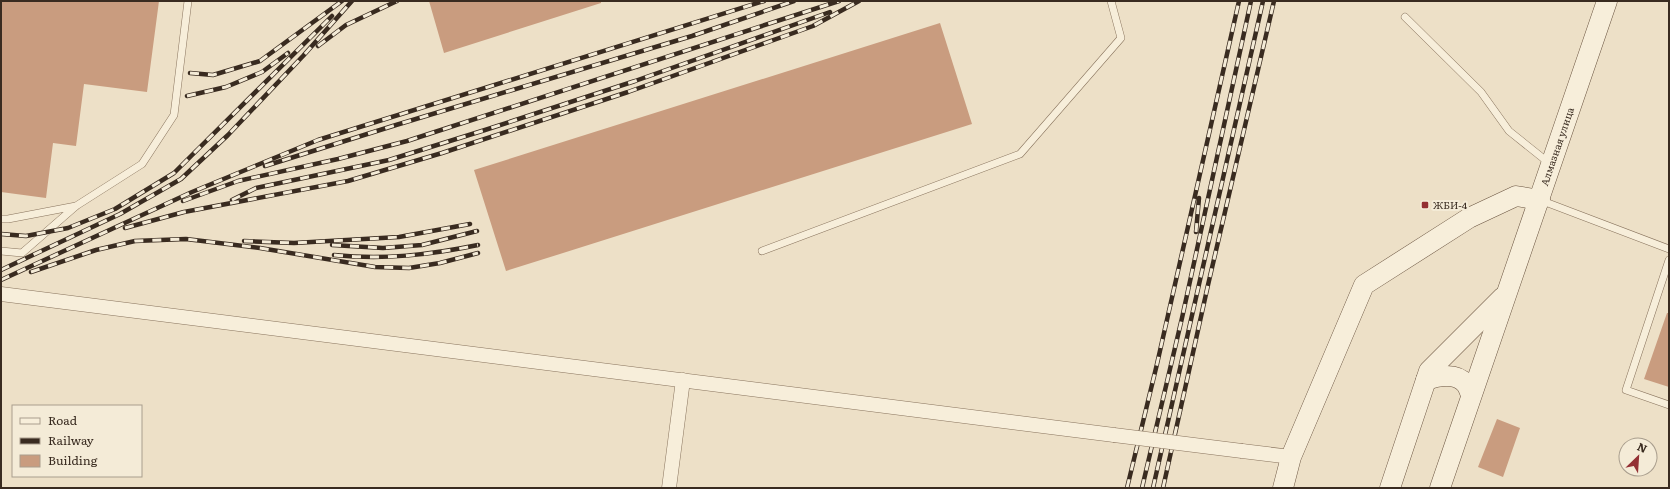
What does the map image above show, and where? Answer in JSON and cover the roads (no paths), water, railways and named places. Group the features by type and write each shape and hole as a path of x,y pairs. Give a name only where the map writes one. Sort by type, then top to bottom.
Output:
{"street":[{"name":"Алмазная улица","path":"1440,488 1607,1"},
{"path":"1283,488 1291,457 1364,285 1469,218 1516,196 1540,200"},
{"path":"1390,488 1429,371 1507,293"},
{"path":"1,294 1291,457"},
{"path":"1426,380 1440,375 1454,378 1465,383 1471,396"},
{"path":"669,488 683,380"}],"lane":[{"path":"1,251 22,253 76,206 142,164 174,115 188,1"},
{"path":"762,251 1020,154 1121,38 1111,1"},
{"path":"1405,17 1481,92 1510,131 1552,165"},
{"path":"1540,200 1669,249"},
{"path":"1,219 76,206"},
{"path":"1669,260 1626,390 1669,404"}],"railway":[{"path":"190,73 213,75 260,61 342,1"},
{"path":"1,270 120,214 181,179 228,135 303,56 352,1"},
{"path":"318,46 346,25 397,1"},
{"path":"1,280 192,192 318,140 764,1"},
{"path":"265,166 692,36 794,1"},
{"path":"183,201 238,181 338,159 407,141 839,1"},
{"path":"125,228 184,212 348,181 442,153 628,92 813,26 859,1"},
{"path":"1127,488 1157,364 1239,1"},
{"path":"1142,488 1182,318 1251,1"},
{"path":"1153,488 1263,1"},
{"path":"1163,488 1208,285 1274,1"},
{"path":"232,200 256,188 389,160 485,130 635,81 830,12"},
{"path":"1,234 26,236 68,228 115,209 174,173 332,16"},
{"path":"187,96 226,87 262,72 288,53"},
{"path":"1196,232 1199,198"},
{"path":"244,241 294,243 399,237 470,224"},
{"path":"332,245 383,248 422,245 477,231"},
{"path":"31,272 96,250 135,241 186,239 260,248 375,267 409,268 440,263 478,253"},
{"path":"334,255 371,257 406,256 478,245"}],"place":[{"name":"ЖБИ-4","path":"1425,205"}]}
